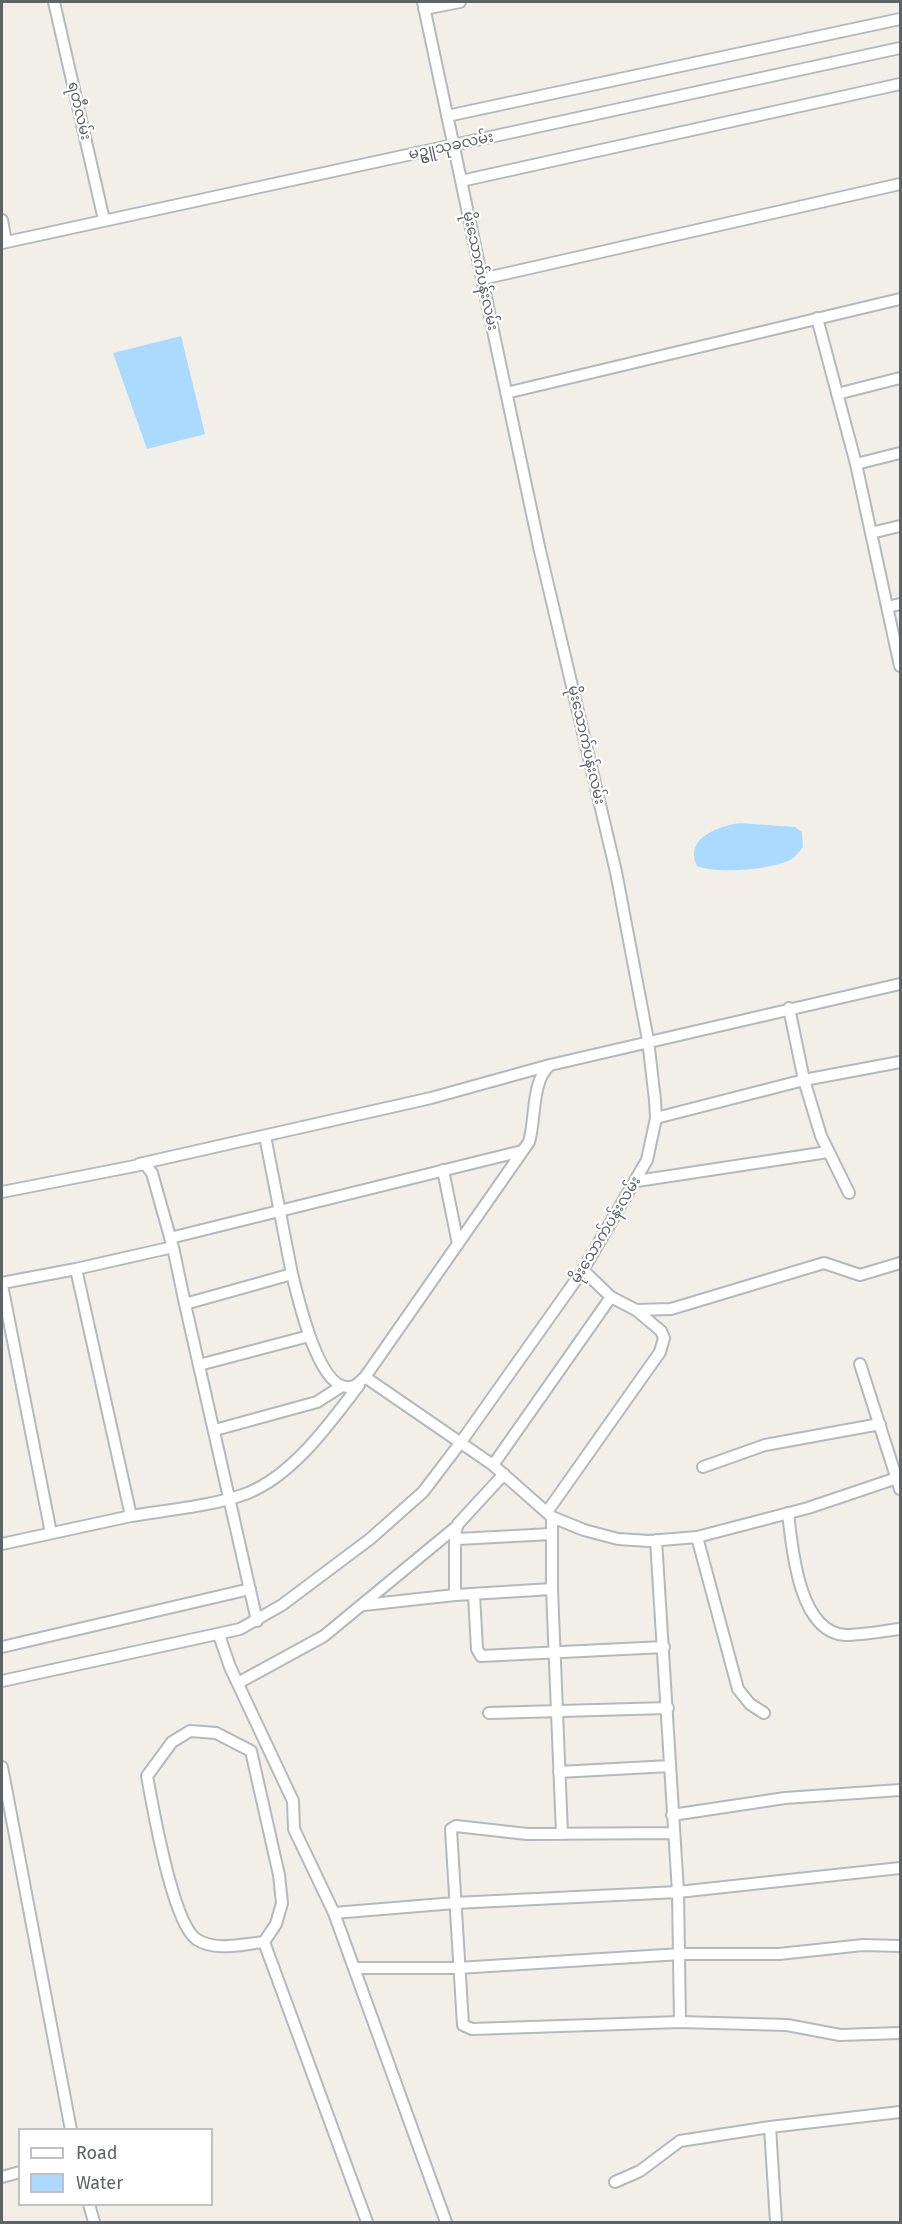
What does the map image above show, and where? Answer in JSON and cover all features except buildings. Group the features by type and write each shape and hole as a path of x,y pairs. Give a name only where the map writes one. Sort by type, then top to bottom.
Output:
{"street":[{"name":"ရတီလမ်း","path":"54,2 104,220"},
{"path":"424,5 460,2"},
{"name":"မိုးသောက်ပန်းလမ်း","path":"2,1682 219,1635 257,1621 326,1574 399,1516 423,1492 461,1442 583,1270 637,1181 647,1160 656,1118 648,1040 616,872 543,562 424,5"},
{"path":"447,116 900,19"},
{"name":"မဥ္ဇူသုခလမ်း","path":"4,242 900,48"},
{"path":"461,181 900,84"},
{"path":"482,279 900,184"},
{"path":"2,220 4,242"},
{"path":"506,393 900,299"},
{"path":"817,318 856,464 900,666"},
{"path":"837,393 900,378"},
{"path":"856,464 900,453"},
{"path":"871,532 900,526"},
{"path":"888,607 900,604"},
{"path":"2,1192 139,1164 431,1098 648,1040 900,984"},
{"path":"789,1008 804,1080 828,1152 849,1193"},
{"path":"656,1118 804,1080 900,1062"},
{"path":"2,1544 131,1516 231,1498 259,1487 290,1463 319,1435 365,1377 522,1151 534,1126 540,1079 544,1070 550,1065"},
{"path":"265,1136 292,1274 309,1336 326,1373 342,1386 352,1387 365,1377"},
{"path":"51,1533 2,1284 76,1269 279,1211 522,1151"},
{"path":"637,1181 828,1152"},
{"path":"139,1164 146,1164 152,1173 171,1243 231,1498 257,1621"},
{"path":"443,1170 458,1244"},
{"path":"636,1310 672,1309 824,1263 860,1275 900,1263"},
{"path":"76,1269 131,1516"},
{"path":"562,1834 550,1515 663,1345 664,1338 661,1331 636,1310 611,1297 583,1270"},
{"path":"185,1305 292,1274"},
{"path":"493,1465 611,1297"},
{"path":"199,1365 309,1336"},
{"path":"860,1364 899,1477 900,1489"},
{"path":"365,1377 493,1465 550,1515 584,1530 618,1539 656,1540 697,1537 788,1513 899,1477"},
{"path":"215,1430 317,1402 342,1386"},
{"path":"703,1467 765,1445 880,1424"},
{"path":"237,1683 324,1636 364,1605 455,1530 504,1474"},
{"path":"788,1513 795,1572 804,1595 817,1617 828,1628 845,1635 900,1629"},
{"path":"455,1530 460,1540 551,1534"},
{"path":"455,1530 455,1595"},
{"path":"697,1537 738,1689 750,1704 764,1713"},
{"path":"656,1540 678,1892 681,1954 680,2022"},
{"path":"2,1647 250,1589"},
{"path":"364,1605 455,1595 552,1590"},
{"path":"474,1595 477,1649 480,1656 664,1647"},
{"path":"219,1635 237,1683 267,1740 275,1764 293,1801 294,1829 334,1913 446,2223"},
{"path":"489,1713 557,1713 668,1708"},
{"path":"190,1731 216,1733 251,1751 279,1875 282,1903 276,1924 264,1942 228,1948 196,1939 181,1919 147,1776 172,1742 190,1731"},
{"path":"559,1772 670,1766"},
{"path":"2,1767 71,2128"},
{"path":"672,1815 785,1798 900,1790"},
{"path":"674,1833 562,1834 453,1826 450,1832 458,1968 462,2021 467,2028 680,2022 787,2025 840,2035 900,2033"},
{"path":"334,1913 455,1903 678,1892 900,1868"},
{"path":"264,1942 367,2223"},
{"path":"354,1968 458,1968 681,1954 779,1954 863,1945 900,1946"},
{"path":"615,2182 640,2171 680,2141 770,2127 900,2112"},
{"path":"770,2127 776,2223"},
{"path":"2,2177 18,2173"},
{"path":"89,2206 94,2223"}],"water":[{"path":"181,336 205,434 147,449 113,353"},
{"path":"739,823 795,827 802,832 803,847 790,860 770,866 717,870 697,866 694,856 699,841 713,831"}]}
